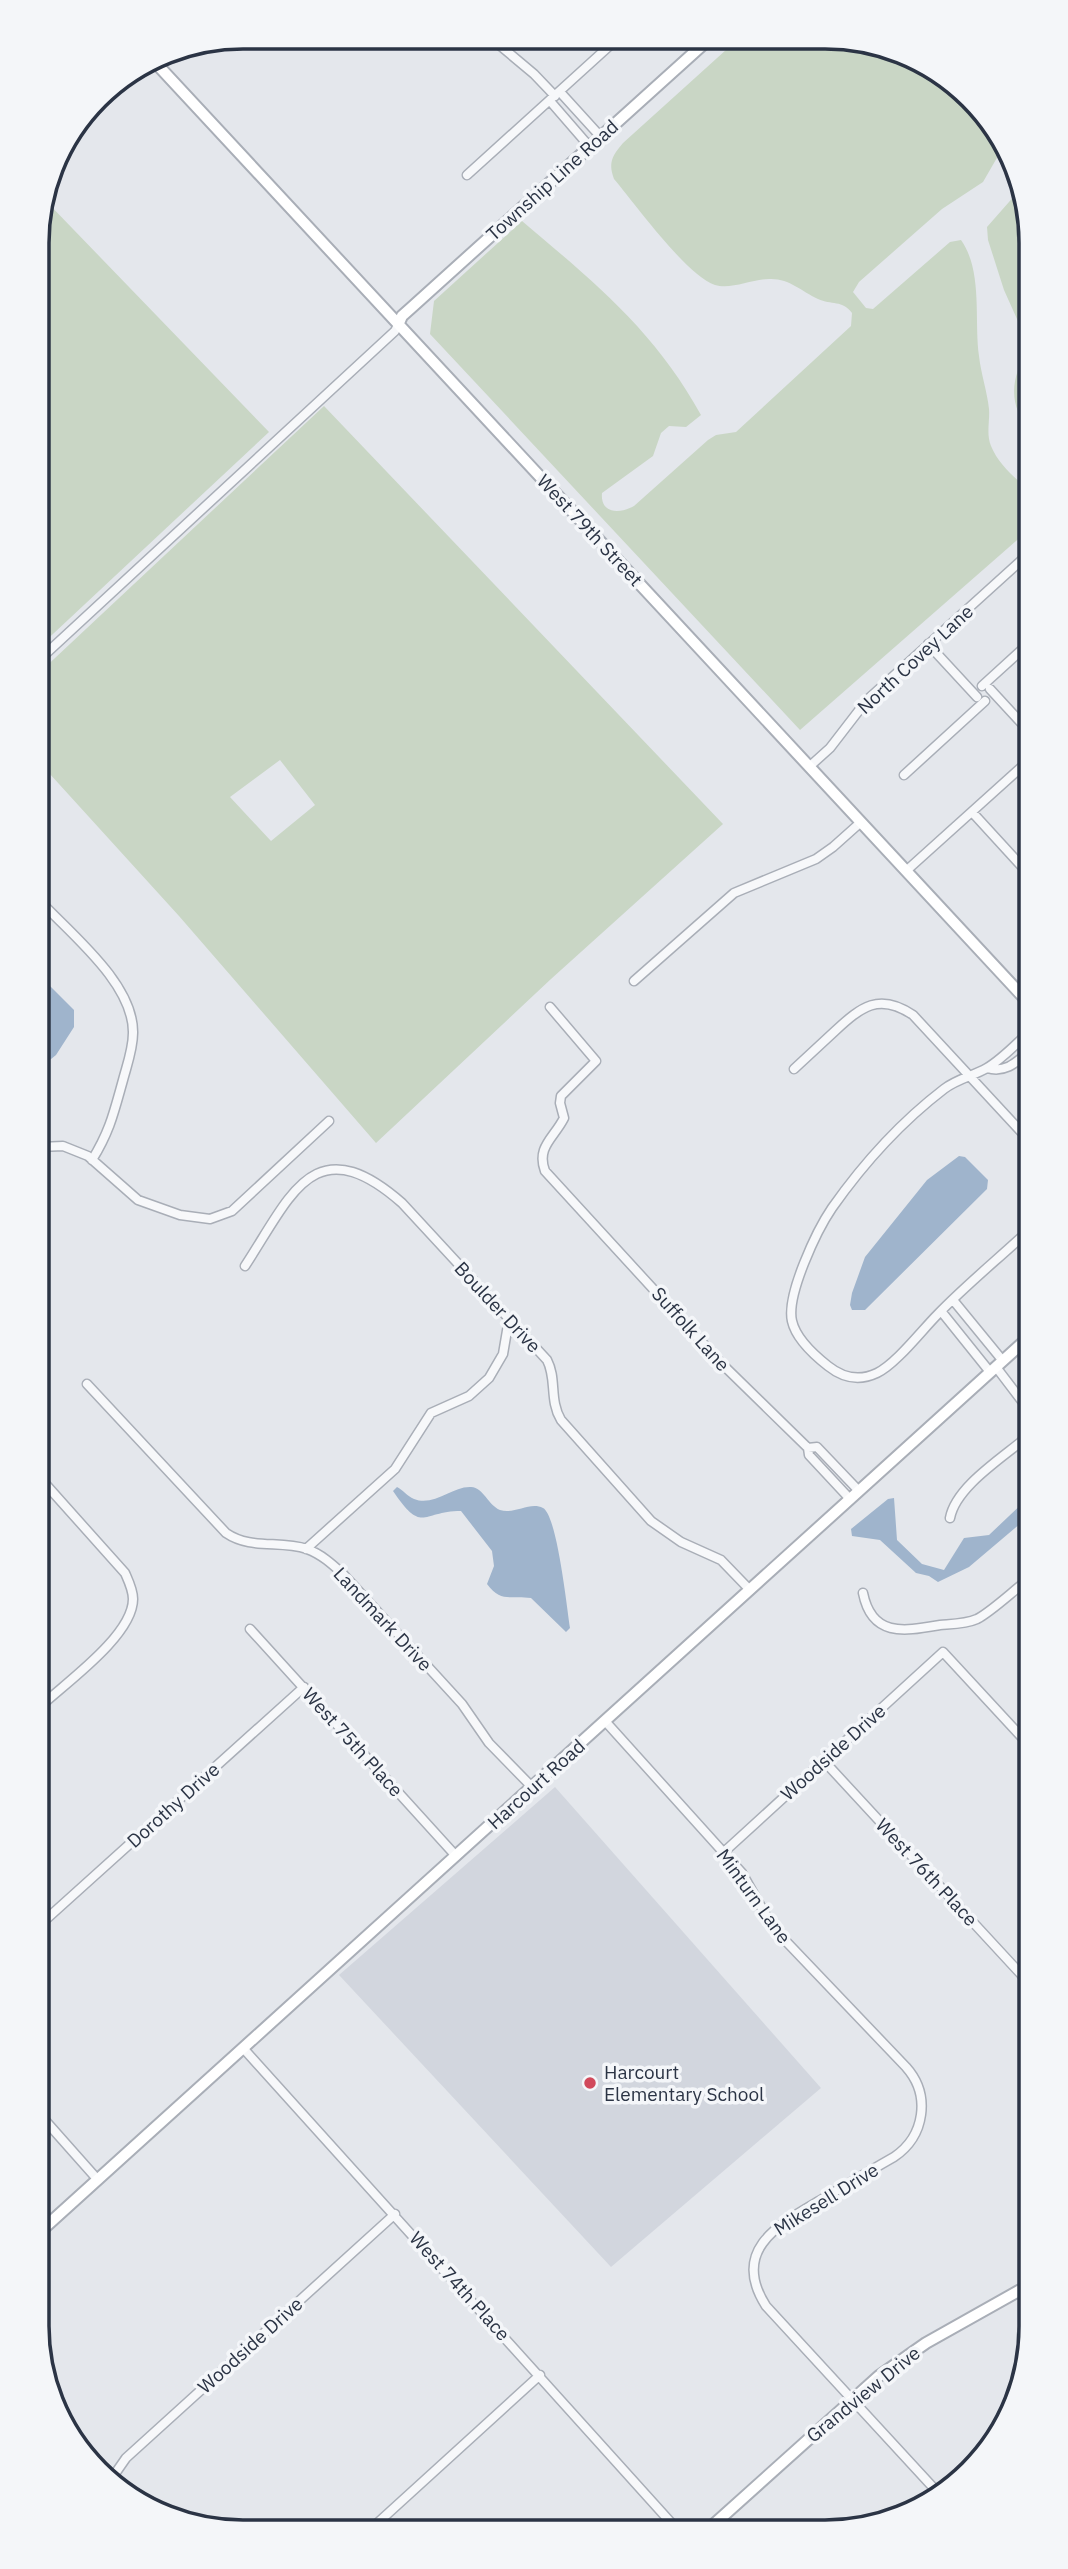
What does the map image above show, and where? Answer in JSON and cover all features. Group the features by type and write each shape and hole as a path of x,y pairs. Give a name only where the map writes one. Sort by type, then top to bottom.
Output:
{"street":[{"path":"504,49 600,136"},
{"path":"467,175 606,49"},
{"name":"Township Line Road","path":"399,323 411,308 698,49"},
{"name":"West 79th Street","path":"160,68 1019,992"},
{"path":"555,96 589,146"},
{"path":"49,650 395,331 399,323"},
{"name":"North Covey Lane","path":"810,766 830,748 867,700 1019,563"},
{"path":"928,644 981,699"},
{"path":"981,699 977,691 986,688 1019,653"},
{"path":"904,775 981,699 991,696 986,688"},
{"path":"986,688 1019,721"},
{"path":"906,871 1019,769"},
{"path":"972,812 1019,863"},
{"path":"634,981 734,893 816,859 861,822"},
{"path":"49,910 116,980 127,1001 134,1030 108,1134 93,1160"},
{"path":"794,1069 859,1010 874,1003 890,1004 913,1015 1019,1129"},
{"name":"Suffolk Lane","path":"550,1007 596,1061 561,1096 559,1102 564,1118 543,1151 542,1163 548,1174 721,1363 808,1448 817,1447 859,1491"},
{"path":"1019,1041 987,1068 942,1090 880,1147 832,1208 816,1235 804,1265 791,1315 800,1338 826,1365 838,1373 851,1377 878,1373 1019,1238"},
{"path":"987,1068 997,1071 1009,1067 1019,1059"},
{"path":"49,1147 64,1146 93,1160 138,1200 180,1215 210,1219 232,1211 329,1121"},
{"name":"Boulder Drive","path":"245,1266 285,1202 314,1175 330,1168 357,1173 374,1180 396,1196 549,1363 554,1405 561,1420 643,1514 673,1537 721,1560 750,1590"},
{"path":"953,1300 1019,1397"},
{"path":"941,1311 996,1367"},
{"path":"306,1549 394,1469 431,1413 469,1396 489,1378 505,1350 509,1319"},
{"name":"Harcourt Road","path":"49,2224 1019,1346"},
{"name":"Landmark Drive","path":"87,1384 226,1533 246,1543 306,1549 326,1559 343,1574 462,1704 489,1743 532,1787"},
{"path":"950,1518 952,1507 964,1490 1019,1444"},
{"path":"808,1448 809,1455 850,1499"},
{"path":"49,1488 125,1573 131,1585 133,1600 124,1627 114,1640 49,1699"},
{"path":"863,1593 867,1606 881,1624 893,1630 907,1630 975,1619 1019,1586"},
{"name":"West 75th Place","path":"250,1629 456,1856"},
{"name":"Woodside Drive","path":"724,1852 943,1653 1019,1734"},
{"name":"Dorothy Drive","path":"49,1917 304,1687"},
{"name":"Minturn Lane","path":"605,1721 742,1873 776,1930 912,2073 919,2088 922,2105"},
{"name":"West 76th Place","path":"824,1761 1019,1972"},
{"name":"West 74th Place","path":"243,2048 669,2520"},
{"name":"Mikesell Drive","path":"851,2399 763,2302 756,2285 754,2266 759,2249 779,2225 902,2151 916,2133 922,2105"},
{"path":"49,2125 98,2180"},
{"name":"Woodside Drive","path":"116,2472 126,2458 395,2214"},
{"name":"Grandview Drive","path":"719,2520 851,2399 919,2347 1019,2291"},
{"path":"381,2520 540,2375"},
{"path":"851,2399 933,2487"}],"shaded area":[{"path":"555,1787 821,2088 611,2267 339,1975"}],"green space":[{"path":"727,49 825,49 863,53 887,59 933,82 971,115 998,156 983,182 942,209 859,282 853,292 866,308 873,309 950,242 961,240 968,252 975,281 978,342 989,409 990,441 1001,463 1019,481 1019,538 800,730 430,334 434,301 522,221 598,287 664,358 701,415 686,427 669,426 661,433 653,456 602,493 604,505 617,511 634,506 708,440 716,435 736,432 851,326 852,313 845,306 818,299 783,281 762,279 721,286 703,279 676,254 614,179 612,160 623,143"},
{"path":"1013,198 1019,243 1019,324 1004,290 988,240 987,227"},
{"path":"53,208 269,432 49,638 49,230"},
{"path":"1019,368 1019,414 1014,390"},
{"path":"324,406 723,824 551,979 376,1143 179,916 49,773 49,664","holes":["280,760 315,805 271,841 230,797"]}],"water":[{"path":"49,985 74,1010 74,1027 56,1055 49,1061"},
{"path":"959,1156 965,1157 988,1180 987,1189 865,1310 852,1310 852,1293 865,1257 927,1180"},
{"path":"397,1487 421,1501 471,1487 479,1490 500,1510 511,1511 533,1506 543,1508 548,1514 557,1544 570,1628 566,1632 531,1598 506,1597 492,1590 487,1584 494,1566 492,1551 461,1511 417,1517 393,1491"},
{"path":"894,1498 897,1540 922,1564 944,1570 964,1538 989,1535 1019,1507 1019,1525 969,1567 938,1582 929,1576 916,1573 880,1540 852,1536 851,1529 888,1499"}],"place":[{"name":"Harcourt Elementary School","path":"590,2083"}]}
